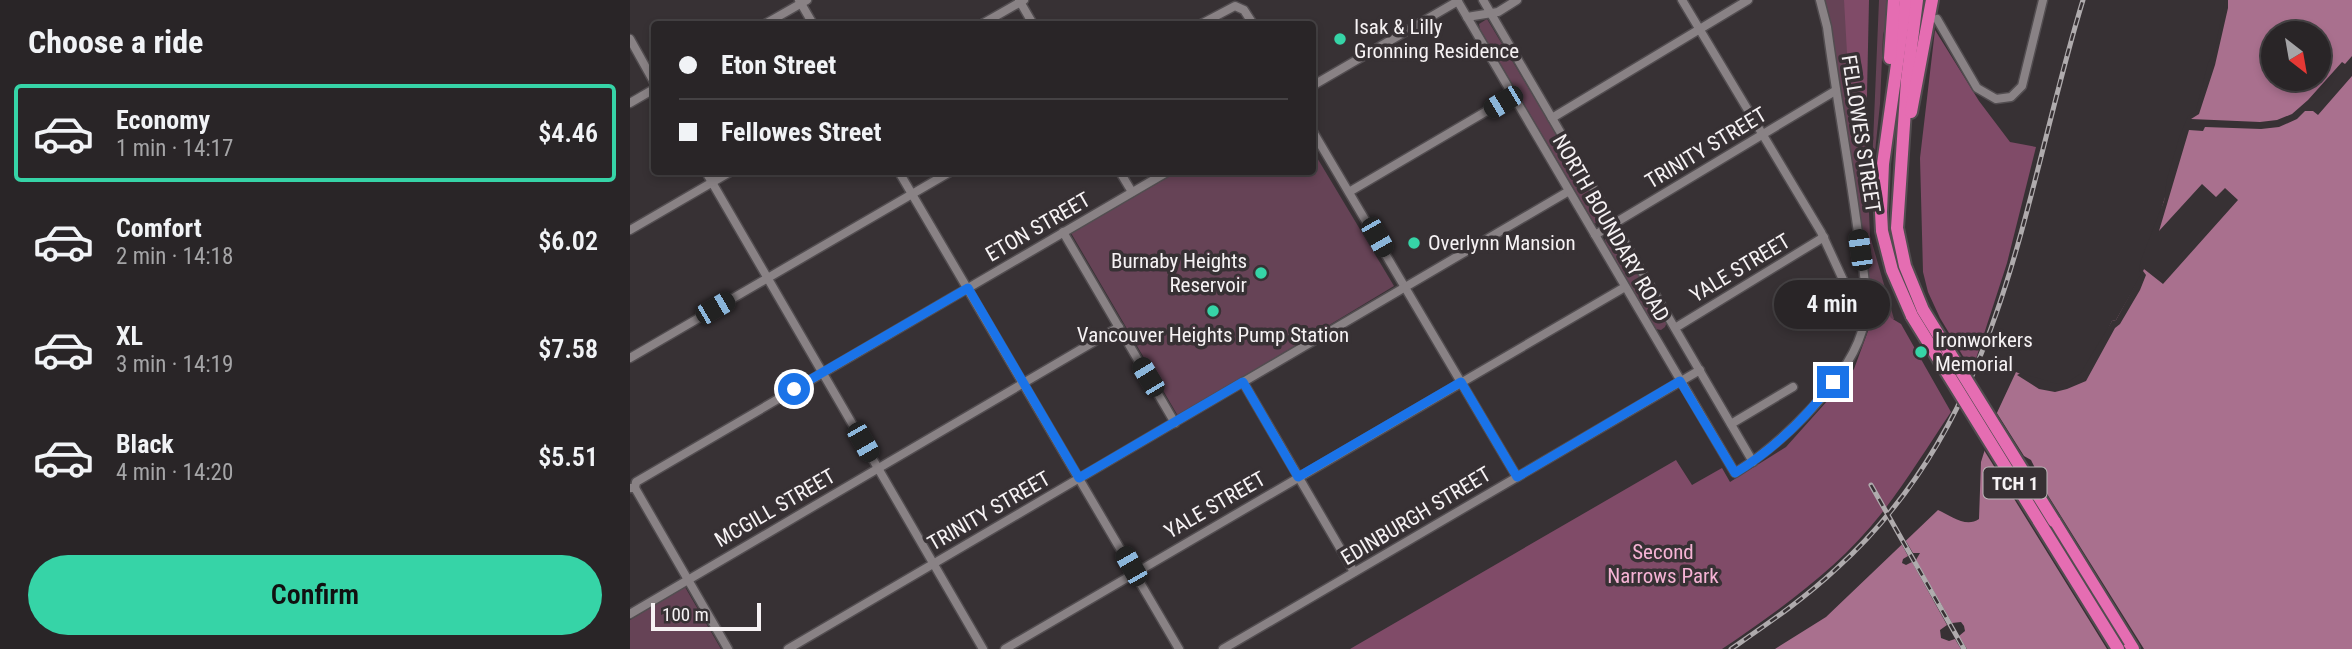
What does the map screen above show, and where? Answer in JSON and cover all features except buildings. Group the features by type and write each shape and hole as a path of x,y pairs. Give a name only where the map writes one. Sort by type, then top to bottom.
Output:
{"highway":[{"path":"1883,163 1894,0"},
{"name":"TCH 1","path":"1906,0 1883,163 1881,201 1882,231 1892,270 2118,649"},
{"name":"TCH 1","path":"1917,0 1907,80 1897,228 1917,313 2133,649"},
{"path":"1900,164 1931,0"}],"street":[{"name":"NORTH BOUNDARY ROAD","path":"1483,0 1753,462"},
{"path":"1467,17 1498,12 1517,0"},
{"path":"1682,0 1824,237 1846,293"},
{"path":"1552,118 1748,0"},
{"name":"FELLOWES STREET","path":"1735,473 1753,462 1802,419 1829,387 1855,346 1864,322 1866,295 1863,272 1827,27 1820,0"},
{"path":"1937,19 1977,88 1996,99 2011,97 2022,86 2043,0"},
{"path":"770,21 802,1 812,21"},
{"path":"987,21 1021,1 1031,21"},
{"name":"NORTH BOUNDARY ROAD","path":"1458,1 1735,473"},
{"path":"1316,84 1458,1"},
{"path":"1206,21 1239,6 1251,21"},
{"path":"630,39 651,77"},
{"path":"630,103 651,91"},
{"name":"TRINITY STREET","path":"1595,235 1835,91"},
{"path":"1349,192 1514,95"},
{"path":"1316,137 1517,477"},
{"path":"708,175 983,649"},
{"path":"630,230 725,175"},
{"path":"901,175 1179,649"},
{"path":"630,358 945,175"},
{"path":"1122,175 1132,192"},
{"name":"ETON STREET","path":"633,484 1162,175"},
{"name":"TRINITY STREET","path":"788,649 1569,191"},
{"path":"1063,232 1175,423"},
{"name":"YALE STREET","path":"1675,328 1824,237"},
{"name":"YALE STREET","path":"1004,649 1625,287"},
{"name":"MCGILL STREET","path":"630,614 1119,327"},
{"name":"EDINBURGH STREET","path":"1223,649 1700,370"},
{"path":"1243,382 1354,572"},
{"path":"1731,424 1793,387"},
{"path":"633,484 728,649"}],"shaded area":[{"path":"1824,0 1860,0 1870,236 1894,319 1869,324 1871,301 1866,258"},
{"path":"1879,0 1888,0 1888,16 1883,35 1880,104 1871,191"},
{"path":"2226,0 2352,0 2352,649 1775,649 1826,617 1938,510 1964,522 1979,519 1981,462 1995,417 2016,372 2042,384 2058,386 2069,384 2086,371 2112,321 2116,320 2142,274 2189,117 2197,112 2214,59"},
{"path":"1487,19 1605,215 1600,224 1594,223 1480,29 1479,24"},
{"path":"1316,156 1394,286 1178,416 1071,233 1172,175 1316,175"},
{"path":"1608,232 1616,234 1667,322 1661,330 1656,329 1606,244"},
{"path":"685,587 721,649 630,649 630,620"}],"green space":[{"path":"1844,0 1869,0 1866,141 1852,141"},
{"path":"1935,30 1979,101 2010,142 2036,147 2007,263 1972,371 1940,318 1928,292 1923,272 1920,158"},
{"name":"Second Narrows Park","path":"1878,304 1884,305 1891,318 1901,324 1951,412 1890,502 1846,553 1786,604 1722,649 1350,649 1676,460 1692,485 1722,468 1730,482 1786,447 1854,369"}],"pier":[{"path":"2225,0 2228,0 2215,65 2199,114 2191,119 2260,122 2277,120 2292,114 2316,91 2331,91 2331,74 2352,56 2352,76 2318,115 2313,111 2305,111 2297,119 2279,127 2205,127 2203,131 2189,130 2159,231 2202,184 2216,197 2225,188 2238,200 2163,284 2144,269 2146,275 2140,290 2115,328 2086,381 2055,392 2039,389 2017,375 2021,373 2057,384 2068,382 2080,374 2112,321 2116,320 2141,274 2141,260 2164,201 2167,179 2179,138 2188,116 2196,110 2208,63 2214,53"},
{"path":"1995,410 2024,456 2031,460 2034,473 2144,649 2107,649 2008,489 2000,490 1996,485 1994,478 1997,471 1982,447"},
{"path":"1904,538 1913,553 1920,553 1916,560 1952,623 1961,622 1964,626 1965,631 1959,636 1967,649 1961,649 1955,639 1949,641 1941,638 1940,630 1947,625 1912,562 1906,565 1902,563 1908,556 1900,541"}],"railway":[{"path":"1731,649 1772,621 1836,569 1893,509 1937,445 1972,376 2000,304 2083,0"},
{"path":"1871,485 1964,649"}],"place":[{"name":"Isak & Lilly Gronning Residence","path":"1340,39"},
{"name":"Overlynn Mansion","path":"1414,243"},
{"name":"Burnaby Heights Reservoir","path":"1261,273"},
{"name":"Vancouver Heights Pump Station","path":"1213,311"},
{"name":"Ironworkers Memorial","path":"1921,352"}],"route":[{"path":"794,389 968,288 1079,478 1243,382 1298,477 1461,382 1517,477 1680,381 1735,473 1758,459 1802,419 1833,382"}]}
